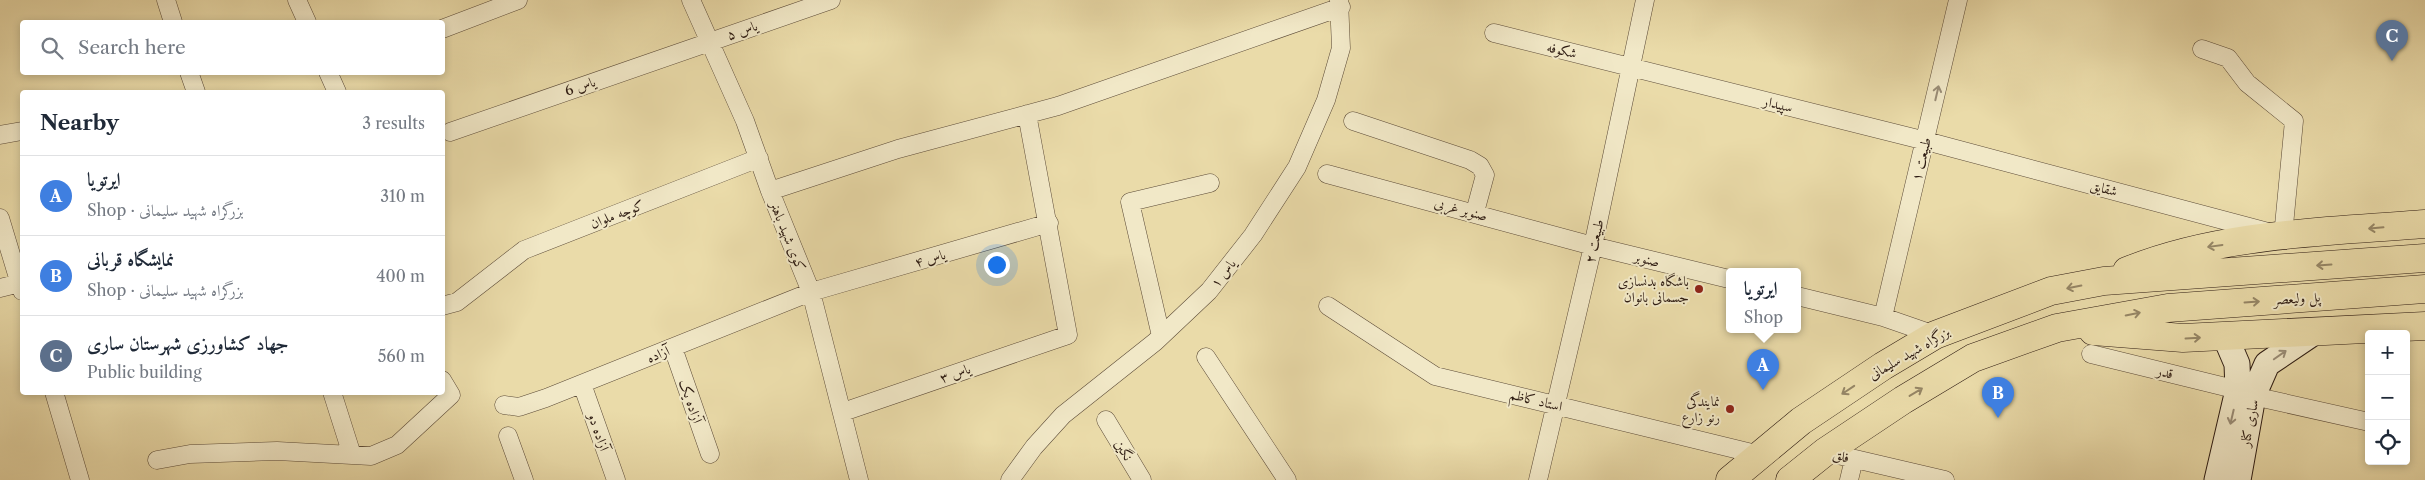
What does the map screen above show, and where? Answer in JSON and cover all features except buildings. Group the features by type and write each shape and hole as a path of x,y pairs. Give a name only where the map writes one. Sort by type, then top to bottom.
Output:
{"highway":[{"path":"2104,281 2155,260 2204,247 2283,236 2425,224"},
{"name":"بزرگراه شهید سلیمانی","path":"1730,480 1802,421 1883,366 1935,335 2051,291 2104,281 2425,258"},
{"name":"پل ولیعصر","path":"2057,328 2168,308 2425,289"},
{"path":"1790,480 1825,452 1903,400 1973,358 2057,328 2184,338 2425,326"}],"main road":[{"name":"ساری کنار","path":"2217,480 2245,393 2267,364 2313,333"},
{"name":"ساری کنار","path":"2225,336 2237,364 2245,393 2238,480"}],"street":[{"path":"166,0 172,20"},
{"path":"297,0 306,20"},
{"path":"445,28 518,0"},
{"name":"کوی شهید باهنر","path":"691,0 745,121 770,191 811,292 859,480"},
{"name":"یاس ۵","path":"710,41 831,0"},
{"name":"طبیعت ۲","path":"1538,480 1554,404 1593,246 1645,0"},
{"name":"طبیعت ۱","path":"1883,317 1958,0"},
{"path":"770,191 898,149 1058,106 1340,4"},
{"name":"یاس ۱","path":"1010,480 1034,447 1062,415 1161,336 1209,291 1253,235 1297,167 1326,100 1341,48 1340,4"},
{"name":"شکوفه","path":"1494,33 1631,67"},
{"name":"یاس 6","path":"450,132 710,41"},
{"path":"2202,49 2228,58 2247,83 2294,121 2283,236"},
{"name":"سپیدار","path":"1631,67 1926,141"},
{"path":"190,75 195,90"},
{"path":"329,75 336,90"},
{"path":"1027,114 1049,223"},
{"path":"1353,121 1470,160 1480,166 1485,175 1475,212"},
{"path":"0,135 20,131"},
{"name":"شقایق","path":"1926,141 2283,236"},
{"name":"کوچه ملوان","path":"445,306 458,302 524,250 759,158"},
{"name":"صنوبر غربی","path":"1328,174 1475,212 1593,246"},
{"path":"1161,336 1130,202 1210,183"},
{"name":"یاس ۴","path":"811,292 1049,223"},
{"name":"یاس ۳","path":"843,412 1068,335 1049,223"},
{"path":"2,228 20,284"},
{"name":"صنوبر","path":"1593,246 1726,278"},
{"path":"0,288 20,287"},
{"name":"آزاده","path":"504,405 519,407 582,384 811,292"},
{"path":"1801,297 1883,317 1935,335"},
{"name":"استاد کاظم","path":"1328,306 1435,376 1760,455"},
{"name":"آزاده یک","path":"673,348 710,454"},
{"name":"قدر","path":"2091,354 2365,421"},
{"path":"1206,357 1288,480"},
{"name":"آزاده دو","path":"582,384 616,480"},
{"path":"157,460 190,454 277,451 371,456 397,445 451,395 445,385"},
{"path":"55,395 80,480"},
{"path":"333,395 352,455"},
{"name":"نگین","path":"1106,420 1142,480"},
{"path":"508,436 524,480"},
{"name":"فلق","path":"1825,452 1945,480"},
{"path":"1849,480 1854,459"}],"place":[{"name":"جهاد کشاورزی شهرستان ساری","path":"2392,61"},
{"name":"باشگاه بدنسازی جسمانی بانوان","path":"1699,289"},
{"name":"ایرتویا","path":"1763,390"},
{"name":"نمایندگی رنو زارع","path":"1730,409"},
{"name":"نمایشگاه قربانی","path":"1998,418"}]}
